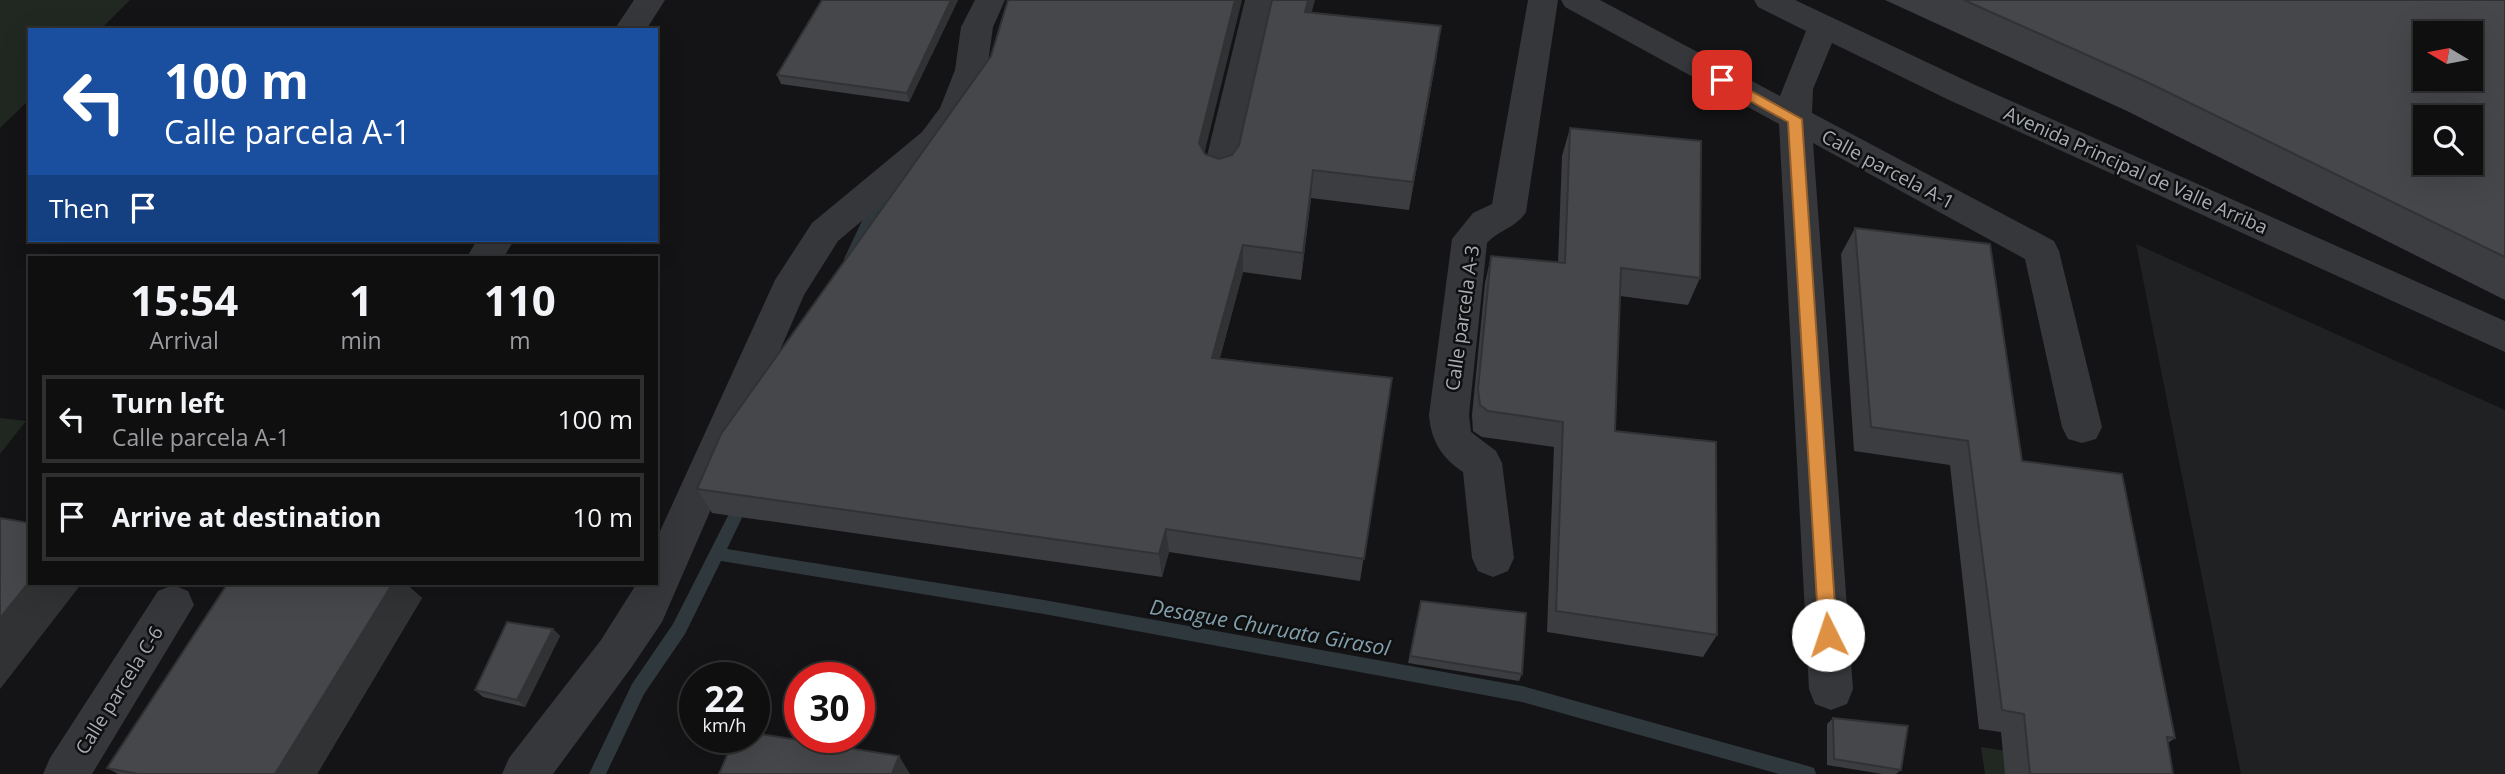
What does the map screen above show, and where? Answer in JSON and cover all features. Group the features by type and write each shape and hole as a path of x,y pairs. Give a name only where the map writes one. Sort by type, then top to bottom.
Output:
{"street":[{"path":"632,28 649,0"},
{"path":"658,583 788,290 825,232 934,141 956,111 971,71 977,27 990,0"},
{"path":"1220,172 1260,0"},
{"name":"Calle parcela A-3","path":"1493,558 1482,463 1460,449 1449,433 1449,415 1470,239 1485,222 1508,212 1543,0"},
{"name":"Calle parcela A-1","path":"1576,0 2041,251 2082,427"},
{"name":"Avenida Principal de Valle Arriba","path":"1769,0 1961,92 2505,337"},
{"path":"1824,26 1797,89 1795,119 1831,689"},
{"path":"525,774 616,654 647,608 657,585"},
{"name":"Calle parcela C-6","path":"66,774 173,605"}],"shaded area":[{"path":"0,0 130,0 102,28 28,28 28,101 0,128"},
{"path":"2136,244 2505,410 2505,774 2241,774"},
{"path":"0,418 26,421 0,454"},
{"path":"1981,747 2149,774 1985,774"}],"building":[{"path":"822,0 951,0 907,93 777,75"},
{"path":"1008,0 1235,0 1199,143 1205,154 1219,159 1232,155 1239,145 1272,0 1308,0 1305,12 1441,26 1413,182 1313,170 1303,253 1243,245 1212,358 1392,378 1364,559 1166,529 1159,554 697,489 721,434 991,56"},
{"path":"1964,0 2505,0 2505,257 2147,82"},
{"path":"1570,128 1701,141 1700,278 1621,268 1615,431 1716,442 1717,635 1556,611 1563,422 1488,411 1480,405 1478,389 1491,256 1565,263"},
{"path":"1855,228 1990,244 2022,461 2122,474 2175,738 2167,737 2173,774 2030,774 2024,714 2002,710 1968,441 1871,427"},
{"path":"0,518 28,523 28,583 0,618"},
{"path":"227,585 392,585 275,774 138,774 107,768"},
{"path":"1421,601 1526,613 1522,674 1410,656"},
{"path":"507,622 553,629 517,700 475,690"},
{"path":"1833,718 1908,726 1901,770 1834,759"},
{"path":"770,736 784,738 784,753 875,752 899,756 892,774 719,774 728,753 770,753"}],"waterway":[{"path":"851,259 873,209 904,190"},
{"path":"716,554 743,501"},
{"path":"597,774 638,689 679,629 716,554"},
{"name":"Desague Churuata Girasol","path":"716,554 1044,607 1522,694 1808,774"}],"route":[{"path":"1722,80 1795,119 1828,635"}]}
